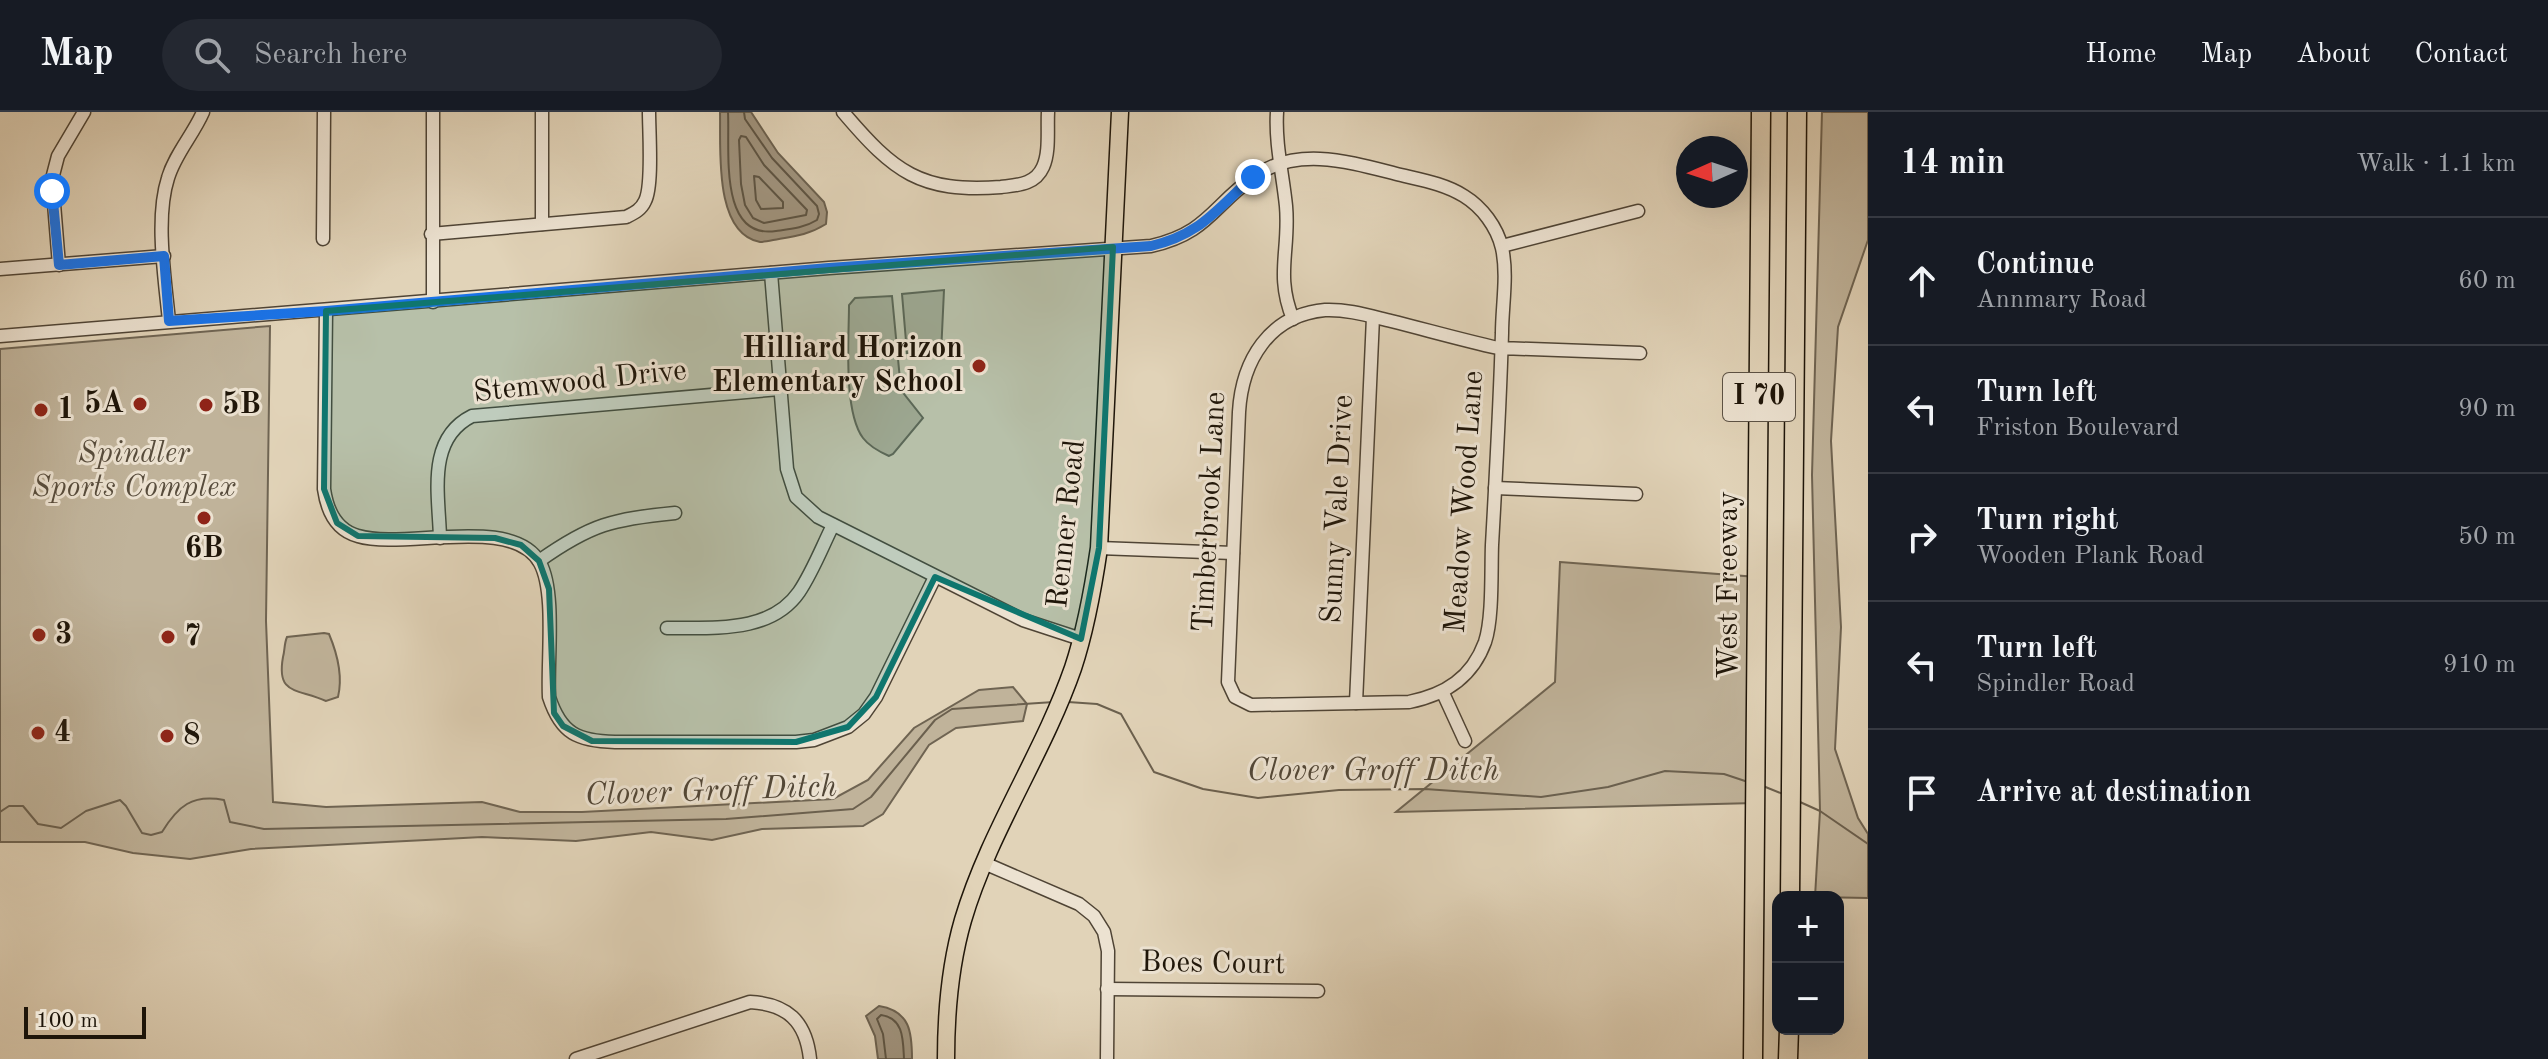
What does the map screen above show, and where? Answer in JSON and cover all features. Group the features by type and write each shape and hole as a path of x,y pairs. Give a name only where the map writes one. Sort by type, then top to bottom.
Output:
{"highway":[{"name":"West Freeway","path":"1753,1059 1761,112"},
{"name":"West Freeway","path":"1790,891 1797,112"},
{"path":"1788,1059 1789,1035"}],"main road":[{"name":"Renner Road","path":"946,1059 946,1018 954,956 963,919 984,863 1060,701 1091,600 1099,548 1120,112"}],"street":[{"path":"59,265 52,191 53,166 84,112"},
{"path":"169,321 163,216 167,179 203,112"},
{"path":"323,239 324,112"},
{"path":"433,112 433,302"},
{"path":"542,112 542,224"},
{"path":"431,234 626,217 638,211 646,201 648,188 649,112"},
{"path":"843,112 887,159 905,172 946,188 969,189 1018,185 1036,177 1043,168 1048,112"},
{"path":"1277,112 1276,138 1287,220 1283,287 1293,319 1310,312 1328,310 1373,317 1501,348 1640,353"},
{"path":"0,336 771,273 1151,246 1189,234 1253,177 1280,164 1308,158 1332,159 1435,184 1462,194 1474,202 1491,223 1502,246 1638,211"},
{"name":"Meadow Wood Lane","path":"1443,693 1468,672 1485,641 1495,488 1504,265 1502,246"},
{"path":"0,269 164,256"},
{"path":"771,273 787,469 796,497 818,517 935,577 1023,620 1081,639"},
{"path":"326,311 324,489 330,513 337,523 358,536 495,538 521,545 539,561 549,589 549,697 554,713 563,726 576,736 592,741 615,742 796,742 814,740 848,727 864,714 876,697 935,577"},
{"name":"Sunny Vale Drive","path":"1356,703 1373,317"},
{"name":"Timberbrook Lane","path":"1293,319 1276,330 1251,357 1243,382 1239,412 1228,682 1235,697 1251,705 1356,703"},
{"name":"Stemwood Drive","path":"440,538 441,448 452,428 472,416 780,389"},
{"path":"1495,488 1636,494"},
{"path":"539,561 589,529 624,518 675,513"},
{"path":"667,628 749,625 789,605 800,592 833,525"},
{"path":"1099,548 1233,553"},
{"path":"1356,703 1409,702 1443,693 1465,741"},
{"path":"984,863 1079,904 1094,916 1106,941 1107,1059"},
{"name":"Boes Court","path":"1107,989 1318,991"},
{"path":"576,1059 750,1002 767,1003 798,1021 808,1044 810,1059"}],"highlighted area":[{"path":"1113,247 1099,548 1081,639 935,577 876,697 848,727 796,742 592,741 563,726 554,713 549,589 539,561 521,545 495,538 358,536 337,523 324,489 326,311"}],"green space":[{"path":"1822,112 1868,112 1868,240 1838,327 1831,441 1841,627 1835,749 1858,818 1868,834 1868,898 1844,898 1844,891 1815,891 1820,811 1812,475"},
{"path":"944,290 941,354 907,353 902,294"},
{"path":"892,296 901,390 923,418 889,456 868,444 857,426 848,374 848,336 849,305 855,298"},
{"name":"Spindler Sports Complex","path":"270,326 266,621 273,802 326,807 482,802 520,812 582,812 833,799 868,780 914,728 979,690 1013,687 1027,704 1023,721 956,728 929,745 883,814 863,826 762,829 712,840 651,832 576,841 482,837 251,849 190,859 133,853 85,842 0,842 0,349"},
{"path":"1560,562 1757,577 1755,803 1396,812 1555,682"},
{"path":"329,634 334,649 340,681 338,697 326,701 291,689 286,685 282,670 287,637"}],"water":[{"path":"720,112 751,112 778,153 824,202 826,224 803,234 764,242 745,235 734,223 723,187"},
{"path":"879,1006 897,1013 907,1024 912,1059 878,1059 875,1036 866,1016"}],"waterway":[{"name":"Clover Groff Ditch","path":"0,812 9,806 23,806 38,824 61,828 86,811 120,800 142,833 151,835 162,832 187,804 203,799 224,800 230,822 264,829 726,819 853,809 871,797 935,720 952,709 1054,702"},
{"name":"Clover Groff Ditch","path":"1068,702 1097,704 1121,714 1154,772 1203,789 1258,798 1339,790 1425,789 1541,797 1608,787 1665,771 1724,774 1745,781"},
{"name":"Clover Groff Ditch","path":"1763,786 1783,794"},
{"name":"Clover Groff Ditch","path":"1800,802 1820,811 1868,844"}],"place":[{"name":"Hilliard Horizon Elementary School","path":"979,366"},
{"name":"5A","path":"140,404"},
{"name":"5B","path":"206,405"},
{"name":"1","path":"41,410"},
{"name":"6B","path":"204,518"},
{"name":"3","path":"39,635"},
{"name":"7","path":"168,637"},
{"name":"4","path":"38,733"},
{"name":"8","path":"167,736"}],"route":[{"path":"52,191 59,265 164,256 169,321 326,311 829,268 1151,246 1189,234 1253,177"}]}
